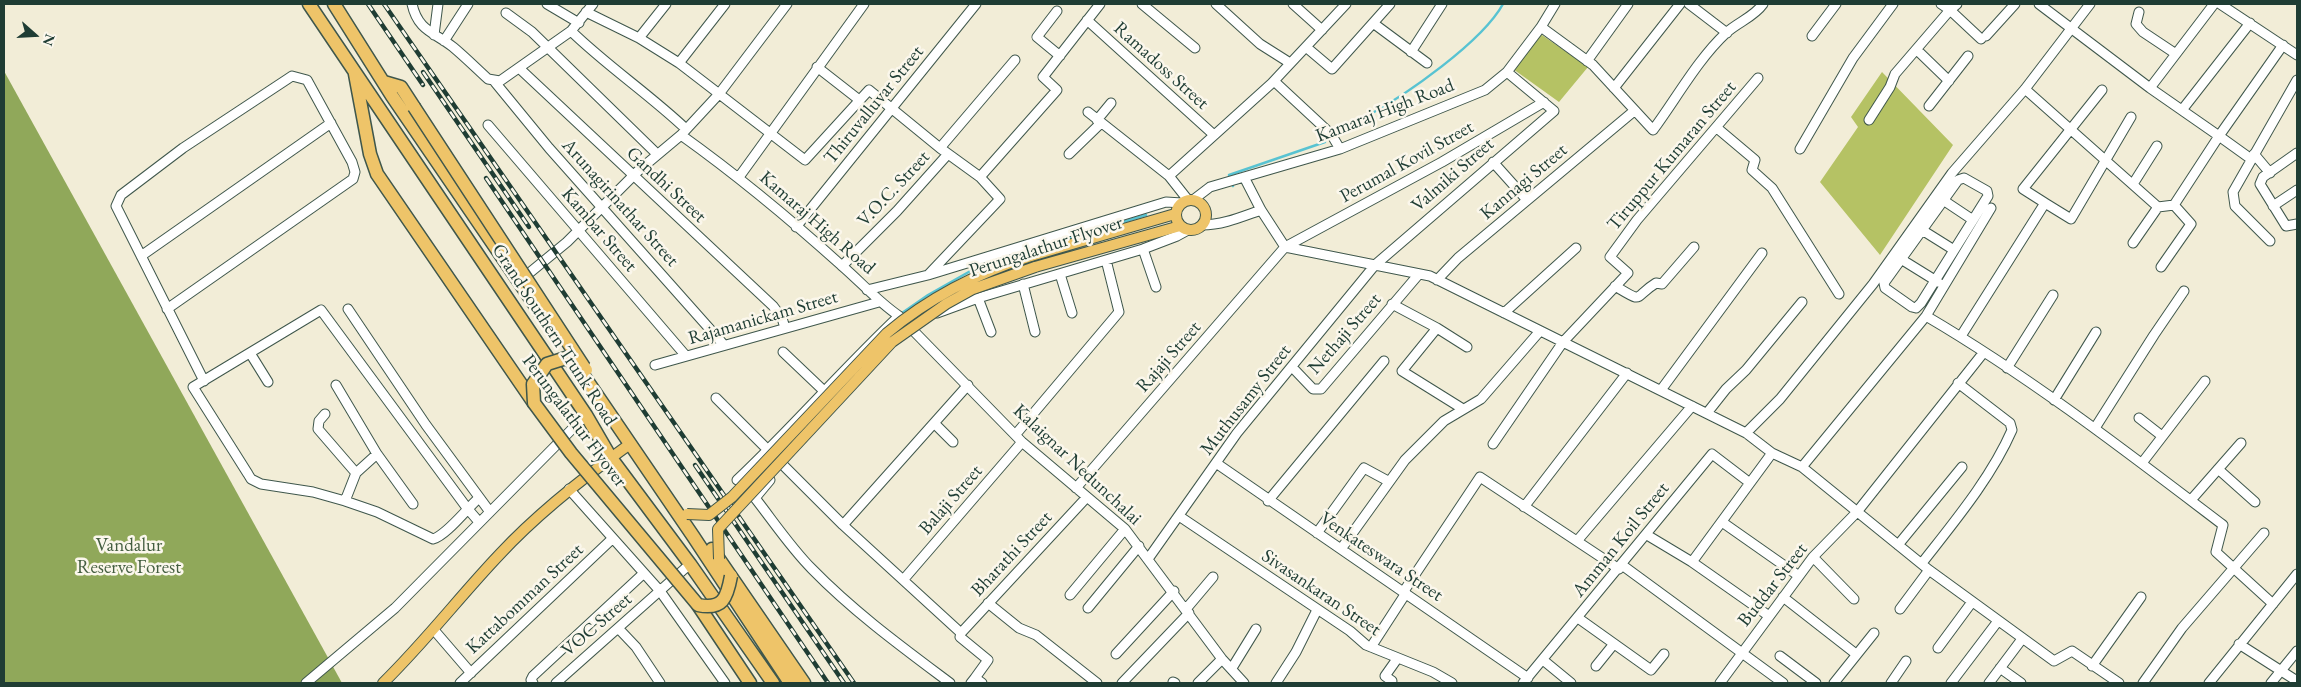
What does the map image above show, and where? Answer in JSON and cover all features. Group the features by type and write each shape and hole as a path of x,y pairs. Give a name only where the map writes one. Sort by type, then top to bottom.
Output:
{"highway":[{"name":"Grand Southern Trunk Road","path":"309,4 586,415 611,458 690,564 774,683"},
{"name":"Grand Southern Trunk Road","path":"334,4 384,82 790,683"},
{"name":"Perungalathur Flyover","path":"355,70 370,154 377,174 534,403 571,453 698,605 750,683"},
{"name":"Perungalathur Flyover","path":"384,82 400,87 414,107 586,370 804,683"},
{"path":"534,403 533,384 547,364 566,358 586,370"},
{"path":"698,605 710,607 722,602 727,594 731,576"}],"main road":[{"path":"1187,201 1202,204 1205,218 1202,225 1196,229 1184,228 1175,214 1187,201"},
{"name":"Perungalathur Flyover","path":"687,514 709,515 732,497 886,333 912,312 970,279 1031,256 1175,214"},
{"name":"Perungalathur Flyover","path":"718,559 718,529 892,342 939,308 973,289 1035,266 1184,228"},
{"path":"383,683 434,630 500,553 569,489 630,444"}],"street":[{"name":"Arunagirinathar Street","path":"412,4 418,21 488,79 494,81 602,208 724,346"},
{"path":"434,35 438,4"},
{"path":"444,41 468,4"},
{"path":"546,4 578,23"},
{"path":"494,81 500,81 548,49 571,31 593,4"},
{"path":"638,38 666,4"},
{"path":"679,63 725,4"},
{"path":"519,281 578,232 633,176 684,132 719,94 787,4"},
{"path":"739,177 864,4"},
{"name":"Thiruvalluvar Street","path":"796,227 976,4"},
{"path":"980,177 1057,90 1043,77 1100,4"},
{"path":"1142,4 1195,48"},
{"path":"1216,4 1260,44 1290,63"},
{"path":"1293,4 1322,30"},
{"path":"1168,176 1274,81 1346,4"},
{"path":"1306,47 1332,68 1390,4"},
{"path":"1411,52 1442,4"},
{"name":"Kamaraj High Road","path":"571,31 597,56 662,106 684,132 739,177 867,290 928,275 1166,202 1187,201 1210,187 1340,149 1485,90 1507,72 1541,28 1555,4"},
{"path":"1587,61 1628,4"},
{"path":"1614,88 1680,4"},
{"path":"1689,4 1727,33"},
{"path":"1541,28 1587,61 1653,130 1709,53 1727,33 1759,10 1763,4"},
{"path":"1812,36 1836,4"},
{"path":"1800,149 1853,58 1893,4"},
{"path":"1941,4 1953,7 1983,38 2015,4"},
{"path":"2039,4 2069,29 2150,88 2219,136 2252,156 2270,173"},
{"path":"1746,433 1780,399 1873,284 1922,230 1952,174 2025,89 2090,4"},
{"path":"2150,88 2214,4"},
{"path":"2220,4 2297,55"},
{"path":"1869,120 1890,87 1895,74 1953,7"},
{"path":"1057,11 1036,37 1060,56"},
{"path":"586,12 638,38 679,63 805,160 858,99 869,90 940,148 980,177 1000,199 928,275"},
{"path":"2139,12 2136,24 2143,32 2176,54"},
{"path":"506,13 532,32 548,49 575,72 657,154"},
{"name":"Ramadoss Street","path":"1087,20 1214,135"},
{"path":"1373,23 1427,63"},
{"path":"2182,110 2250,24"},
{"path":"2133,243 2158,207 2174,205 2219,136 2283,45"},
{"path":"1917,50 1949,81"},
{"path":"1929,106 1968,56"},
{"path":"940,148 1014,60"},
{"path":"817,67 858,99"},
{"name":"Gandhi Street","path":"519,68 773,306 782,318 786,328"},
{"path":"1507,72 1544,102"},
{"path":"167,310 353,179 356,172 352,162 307,80 292,76 183,148 121,195 116,206 167,310 204,381"},
{"name":"Tiruppur Kumaran Street","path":"1493,444 1563,342 1628,272 1610,258 1637,220 1758,78"},
{"path":"2270,241 2235,206 2232,192 2297,80"},
{"path":"1274,81 1328,132 1340,149"},
{"path":"2025,89 2158,207"},
{"path":"2102,90 2024,189 2071,219 2131,117"},
{"name":"Valmiki Street","path":"1375,265 1554,111 1544,102"},
{"name":"Perumal Kovil Street","path":"1285,247 1442,162 1544,102"},
{"path":"1069,154 1099,121 1112,103"},
{"name":"Kannagi Street","path":"1437,280 1458,258 1634,111"},
{"path":"1088,112 1168,176 1187,201"},
{"path":"140,256 331,123"},
{"name":"Kambar Street","path":"488,125 686,356"},
{"path":"1717,128 1755,160 1752,170 1772,188 1839,294"},
{"path":"2133,184 2157,146"},
{"path":"2297,153 2263,177 2260,184 2286,226 2297,224"},
{"name":"V.O.C. Street","path":"842,266 897,211 948,154"},
{"path":"1493,162 1527,200"},
{"path":"1244,177 1261,210 1285,247 1419,274 1437,280 1746,433 1772,453 1802,467 1929,570 2054,661 2072,651 2119,683"},
{"path":"1962,178 1987,191 1988,196 1973,220 1916,308 1884,286 1897,257 1940,198 1962,178"},
{"path":"2273,206 2297,190"},
{"path":"1940,198 1973,220"},
{"path":"1961,336 2045,203"},
{"path":"2161,267 2191,224 2174,205"},
{"path":"1802,467 1926,316 1991,208"},
{"path":"1202,225 1215,225 1261,210"},
{"path":"950,683 882,632 836,593 810,567 755,498 849,390 894,344 940,312 978,298 1144,248 1177,236 1184,228"},
{"path":"1922,230 1954,250"},
{"name":"Rajaji Street","path":"1076,488 1285,247"},
{"path":"1615,286 1634,298 1639,298 1656,283 1662,284 1694,247"},
{"path":"1144,248 1156,287"},
{"path":"1504,313 1576,248"},
{"path":"1661,390 1762,254"},
{"path":"1897,257 1944,285"},
{"path":"1016,434 1118,312 1106,260"},
{"name":"Muthusamy Street","path":"1148,559 1236,433 1375,265"},
{"path":"1060,274 1072,313"},
{"name":"Nethaji Street","path":"1292,367 1313,389 1321,389 1419,274"},
{"path":"1023,284 1035,332"},
{"name":"Kalaignar Nedunchalai","path":"867,290 913,329 1022,442 1125,528 1174,591 1222,658 1244,683"},
{"path":"2095,428 2154,334 2184,292"},
{"path":"2007,368 2054,295"},
{"path":"978,298 991,332"},
{"name":"Rajamanickam Street","path":"655,365 879,302"},
{"path":"1707,413 1726,389 1746,370 1802,302"},
{"path":"1392,304 1437,328 1467,347"},
{"path":"348,309 478,498 490,512"},
{"path":"478,498 467,508 441,535 433,538 377,512 345,501 313,492 261,484 251,479 193,387 321,310 467,508 480,522"},
{"path":"737,480 769,451 824,391 899,316"},
{"path":"1926,316 1961,336 2095,428 2223,525 2216,552 2273,604"},
{"path":"1437,328 1402,371 1463,409"},
{"path":"1341,549 1388,481 1405,460 1444,421 1481,399 1540,330"},
{"path":"2054,400 2096,332"},
{"path":"783,352 824,391"},
{"name":"Buddar Street","path":"1720,683 1813,557 1857,512 1984,352"},
{"path":"250,353 268,382"},
{"path":"1268,500 1384,360"},
{"path":"1524,507 1627,373"},
{"path":"2142,463 2205,381"},
{"path":"1922,563 1962,511 1995,463 2012,430 2010,423 1958,383"},
{"path":"336,385 378,454 413,504"},
{"path":"843,525 968,385"},
{"path":"716,398 843,525 961,633 960,638 988,660 976,681"},
{"path":"1577,541 1692,406"},
{"path":"325,414 319,421 318,429 356,473"},
{"path":"306,683 395,608 586,415"},
{"path":"2139,418 2162,436"},
{"path":"934,423 953,442"},
{"name":"Balaji Street","path":"904,579 1022,442"},
{"path":"2191,500 2240,443"},
{"path":"1692,562 1772,453"},
{"path":"345,501 356,473 378,454"},
{"name":"Amman Koil Street","path":"1526,681 1712,454 1750,483"},
{"name":"Venkateswara Street","path":"1216,463 1405,592 1526,681"},
{"path":"1318,533 1364,468 1388,481"},
{"path":"1898,544 1962,468"},
{"path":"2218,470 2255,502"},
{"path":"1371,647 1480,477 1620,567 1783,683"},
{"path":"569,489 660,591 725,683"},
{"name":"Bharathi Street","path":"961,633 1087,497"},
{"name":"Sivasankaran Street","path":"1179,516 1371,647 1433,672 1452,683"},
{"path":"1722,522 1799,576"},
{"path":"1070,595 1125,528"},
{"path":"2143,683 2182,628 2264,533"},
{"path":"1647,535 1692,562 1769,616"},
{"name":"Kattabomman Street","path":"460,683 612,539"},
{"path":"1088,608 1139,546"},
{"path":"1813,557 1854,599"},
{"name":"VOC Street","path":"556,683 690,564"},
{"path":"1900,609 1929,570"},
{"path":"533,683 531,680 533,676 644,573"},
{"path":"2208,683 2297,574"},
{"path":"1124,682 1188,611 1213,577"},
{"path":"1116,654 1174,591"},
{"path":"1783,597 1856,654"},
{"path":"2092,666 2141,597"},
{"path":"1938,648 1972,602"},
{"path":"988,604 1019,628 1036,635 1096,683"},
{"path":"1276,683 1296,652 1317,610"},
{"path":"1578,618 1613,645 1651,670 1664,654"},
{"path":"1951,683 1998,621"},
{"path":"618,628 636,648 660,683"},
{"path":"1232,668 1256,629"},
{"path":"434,630 471,673"},
{"path":"1834,683 1874,633"},
{"path":"1990,683 2022,639"},
{"path":"2239,644 2297,681"},
{"path":"1596,666 1613,645"},
{"path":"2271,683 2297,651"},
{"path":"1780,656 1816,683"},
{"path":"1198,683 1222,658"},
{"path":"1390,683 1392,681 1385,676 1397,659"},
{"path":"1543,660 1571,683"},
{"path":"1891,683 1906,661"},
{"path":"2000,668 2021,683"}],"green space":[{"path":"1539,33 1588,67 1559,102 1513,69"},
{"name":"Vandalur Reserve Forest","path":"4,71 342,683 4,683"},
{"path":"1882,72 1953,145 1880,255 1820,182 1858,127 1851,117"}],"waterway":[{"path":"1233,186 1229,175 1325,142 1324,133 1367,116 1402,95 1461,51 1493,19 1503,4"},
{"path":"902,313 928,295 974,269 1000,259 1146,215"}],"railway":[{"path":"368,4 423,85"},
{"path":"384,4 854,683"},
{"path":"423,72 529,227"},
{"path":"486,178 828,683"},
{"path":"695,465 844,683"}]}
